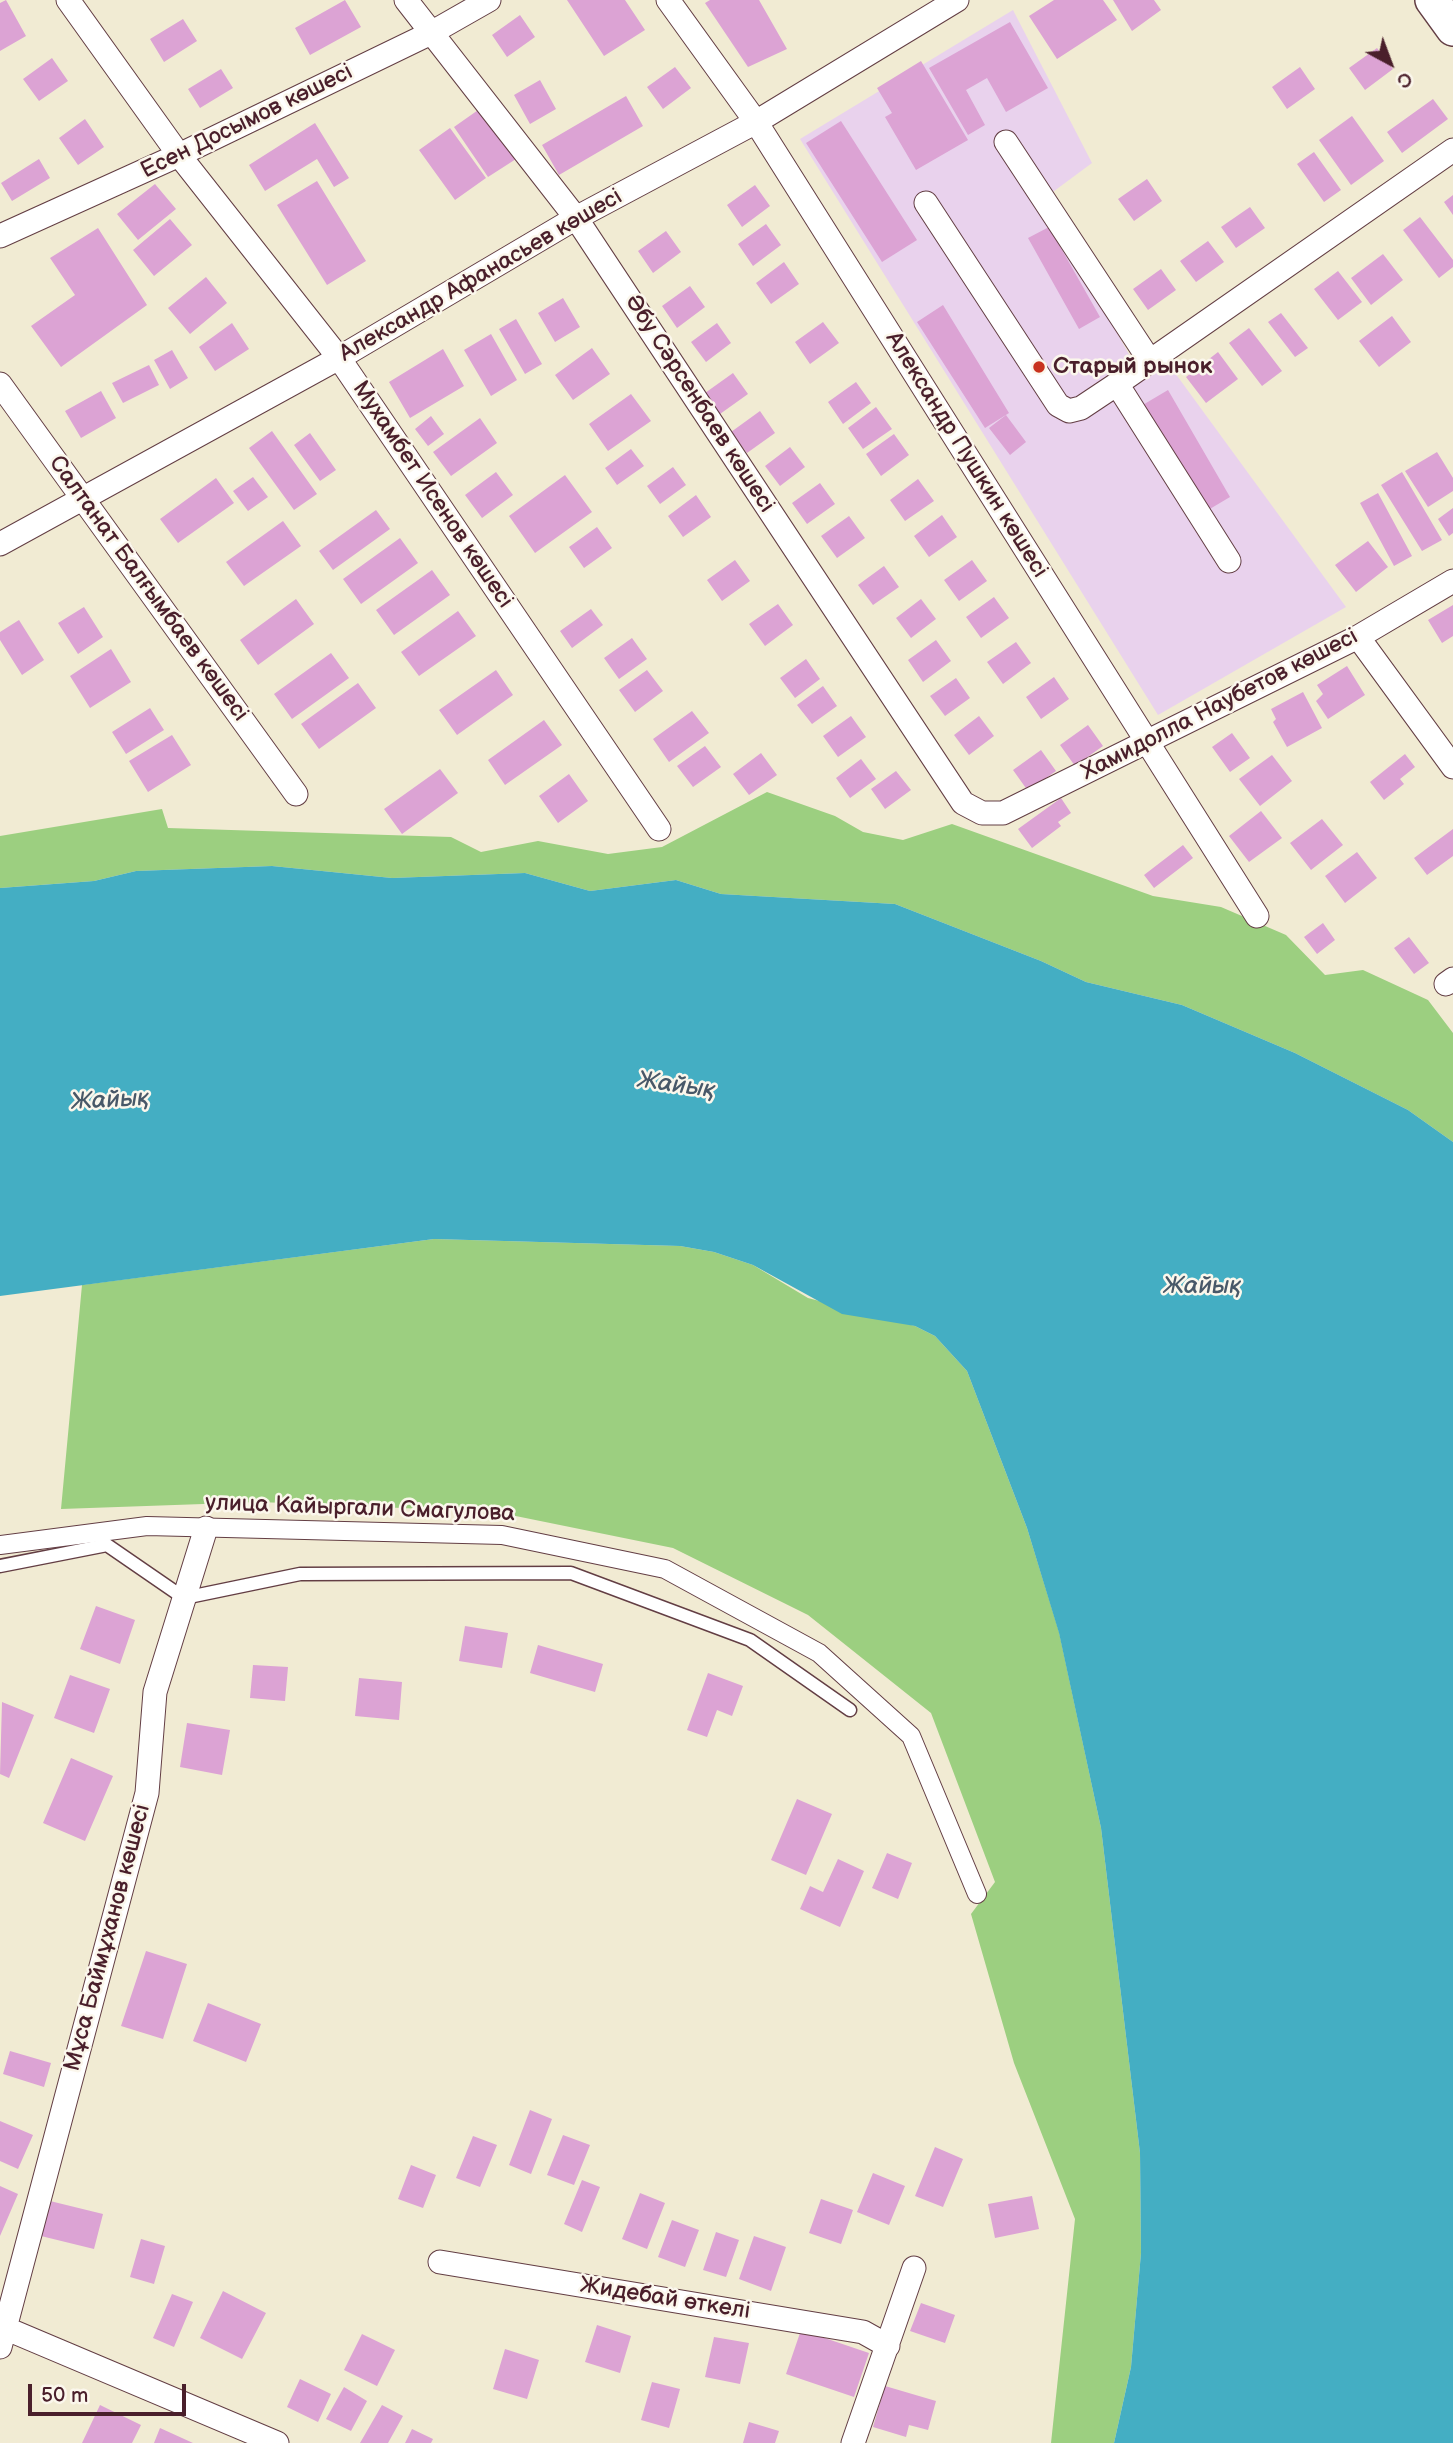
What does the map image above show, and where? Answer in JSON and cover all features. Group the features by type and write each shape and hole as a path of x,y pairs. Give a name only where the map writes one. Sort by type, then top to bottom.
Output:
{"main road":[{"path":"1432,0 1453,29"}],"street":[{"name":"Мухамбет Исенов көшесі","path":"68,0 179,155 339,358 659,829"},
{"name":"Әбу Сәрсенбаев көшесі","path":"405,0 576,218 963,803 982,813"},
{"name":"Есен Досымов көшесі","path":"0,236 179,155 431,33 489,0"},
{"name":"Александр Пушкин көшесі","path":"668,0 757,122 1257,916"},
{"name":"Александр Афанасьев көшесі","path":"0,544 339,358 576,218 757,122 948,2"},
{"path":"1006,142 1150,361"},
{"path":"926,203 1058,405 1069,411 1081,408 1117,384 1453,150"},
{"name":"Салтанат Балғымбаев көшесі","path":"0,384 296,794"},
{"path":"1117,384 1229,561"},
{"name":"Хамидолла Наубетов көшесі","path":"982,813 1003,813 1358,637 1453,581"},
{"path":"1358,637 1453,766"},
{"name":"улица Кайыргали Смагулова","path":"0,1545 147,1526 502,1535 665,1569 819,1653 911,1736 977,1894"},
{"name":"Мұса Баймұханов көшесі","path":"2,2334 147,1793 155,1692 206,1528"},
{"name":"Жидебай өткелі","path":"440,2262 863,2332 888,2346"},
{"path":"853,2443 914,2268"},
{"path":"2,2334 277,2443"}],"lane":[{"path":"0,1566 107,1545 184,1598 300,1574 571,1573 750,1640 850,1710"}],"shaded area":[{"name":"Старый рынок","path":"1013,10 1092,163 1042,200 1139,372 1167,362 1346,607 1158,715 800,139"}],"green space":[{"path":"767,792 835,816 863,832 903,840 952,824 1153,896 1221,907 1286,935 1325,975 1363,970 1428,1000 1453,1033 1453,1142 1408,1110 1295,1053 1182,1005 1086,982 1041,961 895,904 721,894 676,880 590,891 525,873 392,878 272,866 136,871 94,881 0,888 0,836 162,809 168,828 451,837 481,852 538,841 608,854 662,847"},
{"path":"434,1239 680,1246 714,1252 753,1265 808,1298 915,1326 935,1336 967,1371 1027,1528 1059,1632 1101,1828 1140,2153 1141,2253 1131,2367 1114,2443 1051,2443 1075,2219 1014,2063 971,1914 995,1882 931,1713 808,1615 673,1548 496,1512 260,1502 61,1509 82,1285"}],"water":[{"name":"Жайық","path":"272,866 392,878 525,873 590,891 676,880 721,894 895,904 1041,961 1086,982 1182,1005 1295,1053 1408,1110 1453,1142 1453,2443 1114,2443 1131,2367 1141,2253 1140,2153 1101,1828 1059,1633 1027,1528 967,1371 935,1336 915,1326 842,1314 753,1265 714,1252 680,1246 434,1239 0,1296 0,888 94,881 136,871"}],"building":[{"path":"6,0 26,36 0,51 0,3"},
{"path":"345,0 361,27 310,55 295,28"},
{"path":"567,0 625,0 645,30 604,56"},
{"path":"710,0 759,0 787,49 748,67 705,3"},
{"path":"1054,0 1103,0 1117,20 1057,59 1029,16"},
{"path":"1113,0 1154,0 1161,10 1132,31"},
{"path":"520,15 535,37 507,57 492,35"},
{"path":"183,19 197,41 164,62 150,39"},
{"path":"1010,22 1048,88 1006,112 987,78 966,90 985,125 968,135 929,68"},
{"path":"1377,48 1393,69 1365,90 1349,68"},
{"path":"52,58 68,81 39,101 23,79"},
{"path":"921,61 968,140 916,170 885,117 892,113 877,88"},
{"path":"675,67 691,88 663,109 647,87"},
{"path":"1300,67 1315,89 1287,109 1272,87"},
{"path":"221,69 233,88 200,108 188,89"},
{"path":"540,80 556,109 530,124 514,95"},
{"path":"626,96 643,126 559,175 542,145"},
{"path":"1433,99 1448,119 1402,153 1387,132"},
{"path":"481,108 516,159 488,177 454,127"},
{"path":"1352,116 1384,161 1351,185 1319,140"},
{"path":"85,119 104,147 78,165 59,138"},
{"path":"841,121 917,240 882,262 806,143"},
{"path":"315,123 349,178 334,187 317,159 265,191 249,165"},
{"path":"450,128 486,178 455,200 419,150"},
{"path":"1314,152 1341,190 1324,202 1297,164"},
{"path":"39,159 50,178 12,201 1,183"},
{"path":"1147,179 1162,201 1134,221 1118,199"},
{"path":"317,181 366,261 327,285 277,205"},
{"path":"155,184 176,209 138,240 117,214"},
{"path":"755,185 770,206 742,227 727,205"},
{"path":"1453,195 1453,215 1444,202"},
{"path":"1250,207 1265,228 1236,248 1221,227"},
{"path":"1420,217 1453,260 1453,267 1439,278 1403,230"},
{"path":"170,219 192,245 154,276 133,250"},
{"path":"766,224 781,245 753,266 738,244"},
{"path":"1049,227 1100,317 1079,329 1028,238"},
{"path":"98,228 147,305 61,367 31,326 75,295 50,258"},
{"path":"666,231 681,252 653,273 638,251"},
{"path":"1208,241 1224,262 1196,282 1180,261"},
{"path":"1383,254 1403,280 1371,305 1351,278"},
{"path":"784,262 799,284 771,304 756,283"},
{"path":"1161,269 1176,290 1148,310 1133,289"},
{"path":"1338,271 1362,302 1338,320 1314,289"},
{"path":"206,277 227,303 190,334 168,308"},
{"path":"690,286 705,307 677,328 662,306"},
{"path":"563,298 580,327 555,342 538,313"},
{"path":"943,305 1009,413 985,428 917,322"},
{"path":"1281,313 1308,348 1295,357 1268,322"},
{"path":"1392,316 1411,342 1379,367 1359,341"},
{"path":"516,319 542,364 525,374 499,329"},
{"path":"823,322 839,343 810,364 795,342"},
{"path":"232,323 249,349 215,371 199,347"},
{"path":"717,323 731,343 706,362 691,342"},
{"path":"1249,328 1282,371 1262,386 1229,343"},
{"path":"491,334 517,380 491,396 464,350"},
{"path":"592,348 610,374 573,400 555,375"},
{"path":"443,349 464,386 410,418 389,382"},
{"path":"172,350 188,378 170,389 154,360"},
{"path":"1218,352 1238,379 1206,403 1186,377"},
{"path":"149,365 159,385 123,403 112,383"},
{"path":"733,373 748,394 720,414 705,393"},
{"path":"856,382 871,403 843,424 828,402"},
{"path":"1168,390 1230,497 1203,513 1141,406"},
{"path":"101,391 116,418 81,438 65,411"},
{"path":"631,394 651,421 608,451 589,424"},
{"path":"876,407 892,429 863,449 848,428"},
{"path":"760,411 775,433 747,453 731,432"},
{"path":"1006,415 1026,442 1010,455 989,428"},
{"path":"431,416 444,434 428,446 415,429"},
{"path":"480,418 497,443 451,476 433,452"},
{"path":"272,431 317,494 294,510 249,448"},
{"path":"310,433 336,470 320,481 294,445"},
{"path":"894,434 909,455 881,476 866,454"},
{"path":"790,447 805,467 780,486 765,466"},
{"path":"631,449 644,466 617,485 605,468"},
{"path":"1437,452 1453,478 1453,491 1428,507 1405,471"},
{"path":"673,467 686,485 660,504 647,486"},
{"path":"496,472 513,495 482,518 465,495"},
{"path":"1402,472 1442,540 1422,551 1381,485"},
{"path":"565,475 592,512 535,553 509,516"},
{"path":"253,477 268,497 248,511 233,491"},
{"path":"216,478 234,503 178,543 160,519"},
{"path":"918,479 934,501 905,521 890,500"},
{"path":"820,483 835,504 807,524 792,503"},
{"path":"1378,493 1412,556 1394,566 1360,503"},
{"path":"696,495 711,517 683,537 668,516"},
{"path":"1453,508 1453,533 1449,536 1438,519"},
{"path":"376,510 390,529 333,570 319,551"},
{"path":"942,515 957,537 929,557 914,536"},
{"path":"849,516 865,538 837,558 821,536"},
{"path":"283,521 301,546 244,586 226,562"},
{"path":"597,527 612,548 584,568 569,547"},
{"path":"400,538 418,563 361,604 343,579"},
{"path":"1368,541 1388,567 1356,592 1335,565"},
{"path":"735,560 750,581 722,601 707,580"},
{"path":"972,560 987,581 959,601 944,580"},
{"path":"884,566 899,587 873,605 858,585"},
{"path":"432,570 450,595 394,635 376,610"},
{"path":"994,597 1009,618 981,638 966,617"},
{"path":"296,599 314,624 258,665 240,640"},
{"path":"921,599 936,619 911,638 896,618"},
{"path":"778,604 793,625 765,646 749,624"},
{"path":"1453,605 1453,636 1442,643 1428,620"},
{"path":"84,607 103,637 78,654 58,623"},
{"path":"591,609 603,625 572,648 560,631"},
{"path":"458,611 476,636 419,676 401,652"},
{"path":"19,620 44,660 22,675 0,640 0,632"},
{"path":"632,638 647,659 619,679 604,658"},
{"path":"936,640 951,661 923,682 908,660"},
{"path":"1016,642 1031,663 1003,684 987,662"},
{"path":"111,649 131,682 90,708 70,676"},
{"path":"331,653 349,678 292,719 274,694"},
{"path":"806,659 820,679 795,698 780,678"},
{"path":"1347,666 1365,695 1328,719 1316,701 1323,694 1317,685"},
{"path":"496,670 513,695 457,735 439,710"},
{"path":"647,670 663,691 635,712 619,690"},
{"path":"1054,677 1069,699 1041,719 1026,697"},
{"path":"956,678 970,698 945,716 930,696"},
{"path":"358,683 376,708 319,749 301,724"},
{"path":"823,686 837,706 812,724 797,705"},
{"path":"1303,692 1322,728 1287,747 1273,722 1276,719 1271,709"},
{"path":"150,708 164,730 126,754 112,732"},
{"path":"692,711 709,733 669,762 653,739"},
{"path":"851,716 866,737 838,757 823,736"},
{"path":"979,716 994,736 969,755 954,735"},
{"path":"544,720 562,745 505,785 488,760"},
{"path":"1088,725 1103,746 1075,766 1060,745"},
{"path":"1232,733 1250,758 1230,772 1212,747"},
{"path":"172,735 191,765 148,792 129,761"},
{"path":"705,746 721,767 693,787 677,766"},
{"path":"1041,750 1056,771 1028,791 1013,770"},
{"path":"761,753 777,775 749,795 733,774"},
{"path":"1405,754 1415,767 1400,779 1404,784 1384,800 1370,782"},
{"path":"1272,755 1292,781 1260,806 1239,779"},
{"path":"861,759 876,779 850,798 836,778"},
{"path":"440,769 458,793 402,834 384,809"},
{"path":"896,771 911,790 885,809 871,789"},
{"path":"569,774 588,801 558,823 539,796"},
{"path":"1061,798 1071,813 1058,822 1061,826 1032,848 1018,829"},
{"path":"1261,811 1282,838 1249,862 1229,836"},
{"path":"1322,819 1343,845 1311,870 1290,843"},
{"path":"1453,829 1453,856 1427,875 1414,858"},
{"path":"1183,845 1193,858 1154,888 1144,875"},
{"path":"1357,852 1377,878 1345,903 1325,876"},
{"path":"1323,923 1335,940 1317,954 1304,937"},
{"path":"1409,937 1429,963 1414,974 1394,948"},
{"path":"96,1606 135,1620 120,1664 80,1649"},
{"path":"465,1626 508,1633 502,1668 459,1661"},
{"path":"538,1645 603,1664 595,1692 530,1673"},
{"path":"253,1665 288,1667 285,1701 250,1698"},
{"path":"708,1673 743,1686 732,1716 717,1710 707,1737 687,1730"},
{"path":"70,1675 110,1689 94,1733 54,1718"},
{"path":"359,1678 402,1682 399,1720 355,1716"},
{"path":"2,1702 34,1715 9,1778 0,1774"},
{"path":"187,1723 230,1730 222,1775 180,1767"},
{"path":"71,1758 113,1776 85,1841 43,1823"},
{"path":"797,1799 832,1814 806,1875 771,1860"},
{"path":"887,1853 912,1863 898,1899 872,1888"},
{"path":"838,1859 864,1871 840,1927 800,1909 810,1886 823,1892"},
{"path":"146,1951 187,1964 163,2039 121,2026"},
{"path":"208,2003 261,2024 246,2062 193,2041"},
{"path":"10,2051 51,2063 44,2087 3,2074"},
{"path":"530,2110 552,2119 531,2174 509,2165"},
{"path":"0,2121 33,2135 18,2169 0,2161"},
{"path":"563,2135 590,2145 574,2185 547,2175"},
{"path":"473,2136 497,2145 480,2187 456,2178"},
{"path":"935,2147 963,2159 943,2207 915,2196"},
{"path":"411,2165 436,2175 423,2208 398,2199"},
{"path":"873,2173 905,2186 889,2225 857,2212"},
{"path":"582,2180 600,2187 582,2232 564,2224"},
{"path":"0,2186 18,2194 0,2236"},
{"path":"640,2193 665,2203 647,2249 622,2239"},
{"path":"1032,2196 1039,2229 995,2238 988,2204"},
{"path":"821,2199 853,2210 841,2244 809,2233"},
{"path":"50,2201 103,2214 94,2249 41,2236"},
{"path":"672,2220 699,2230 685,2267 658,2257"},
{"path":"716,2232 739,2240 726,2277 703,2270"},
{"path":"754,2236 786,2247 771,2291 739,2279"},
{"path":"141,2239 165,2246 154,2284 130,2277"},
{"path":"223,2291 266,2313 242,2359 200,2338"},
{"path":"172,2294 193,2302 174,2347 153,2338"},
{"path":"921,2303 955,2315 945,2343 910,2331"},
{"path":"597,2325 631,2336 620,2373 585,2362"},
{"path":"801,2330 869,2353 854,2397 786,2374"},
{"path":"362,2334 395,2350 377,2386 344,2370"},
{"path":"714,2337 749,2343 740,2384 705,2377"},
{"path":"505,2349 539,2360 527,2399 493,2389"},
{"path":"300,2379 331,2394 318,2422 287,2407"},
{"path":"652,2382 680,2389 669,2428 641,2420"},
{"path":"885,2386 936,2401 928,2430 909,2425 906,2437 873,2427"},
{"path":"344,2387 367,2401 351,2431 326,2419"},
{"path":"100,2405 141,2425 132,2443 82,2443"},
{"path":"382,2405 403,2416 388,2443 360,2443"},
{"path":"749,2422 779,2431 775,2443 743,2443"},
{"path":"160,2428 193,2443 154,2443"},
{"path":"412,2429 433,2439 431,2443 405,2443"}],"place":[{"name":"Старый рынок","path":"1039,367"}]}
